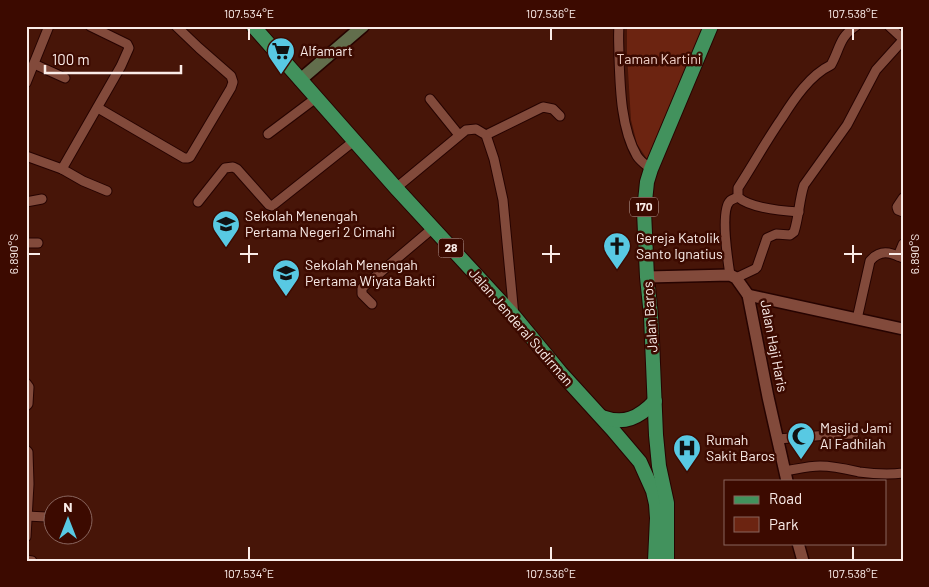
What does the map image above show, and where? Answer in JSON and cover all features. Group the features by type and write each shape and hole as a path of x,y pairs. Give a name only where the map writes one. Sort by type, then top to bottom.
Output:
{"main road":[{"name":"Jalan Jenderal Sudirman","path":"252,26 396,188 514,316 561,373 640,462 653,491 656,504 655,561"},
{"path":"300,80 363,26"},
{"name":"Jalan Baros","path":"667,561 667,503 657,453 644,211 647,182 651,169 711,26"},
{"path":"602,417 616,421 628,419 645,411 654,401"},
{"path":"640,462 651,462 656,458 657,453"}],"street":[{"path":"26,83 49,26"},
{"path":"62,169 98,108 129,48 127,44 90,26"},
{"path":"98,108 184,158 190,157 231,88 233,78 176,26"},
{"path":"619,26 620,89 625,123 637,156 651,169"},
{"path":"799,212 771,210 742,201 738,197 738,188 796,97 822,69 831,65 843,38 848,31 856,26"},
{"path":"647,278 733,277 757,267 767,238 776,234 792,234 795,230 800,196 804,184 847,124 876,70 903,39 889,26"},
{"path":"34,64 65,78"},
{"path":"268,134 316,98"},
{"path":"430,99 459,135"},
{"path":"486,135 543,107 553,109 560,116"},
{"path":"396,188 466,130 476,129 486,135 494,159 503,200 514,316"},
{"path":"198,202 225,168 233,166 272,206 354,141"},
{"path":"26,156 62,169 83,181 107,191"},
{"path":"733,277 725,238 726,214 730,201 738,197"},
{"path":"903,198 897,207 898,210 903,212"},
{"path":"26,202 42,199"},
{"path":"372,304 362,294 362,288 433,228"},
{"path":"26,243 38,243"},
{"path":"857,320 870,261 880,253 901,257 903,244"},
{"name":"Jalan Haji Haris","path":"733,277 748,295 786,476"},
{"path":"748,295 903,329"},
{"path":"26,383 29,387 28,404 26,406"},
{"path":"778,439 854,434"},
{"path":"26,450 28,452 26,537"},
{"path":"786,476 819,466 840,467 872,473 903,473"},
{"path":"27,516 42,517"},
{"path":"798,544 803,561"},
{"path":"26,560 32,561"}],"green space":[{"name":"Taman Kartini","path":"627,26 707,26 649,162 637,144 631,120"}],"place":[{"name":"Alfamart","path":"281,75"},
{"name":"Sekolah Menengah Pertama Negeri 2 Cimahi","path":"226,248"},
{"name":"Gereja Katolik Santo Ignatius","path":"617,270"},
{"name":"Sekolah Menengah Pertama Wiyata Bakti","path":"286,297"},
{"name":"Masjid Jami Al Fadhilah","path":"801,460"},
{"name":"Rumah Sakit Baros","path":"687,472"}]}
